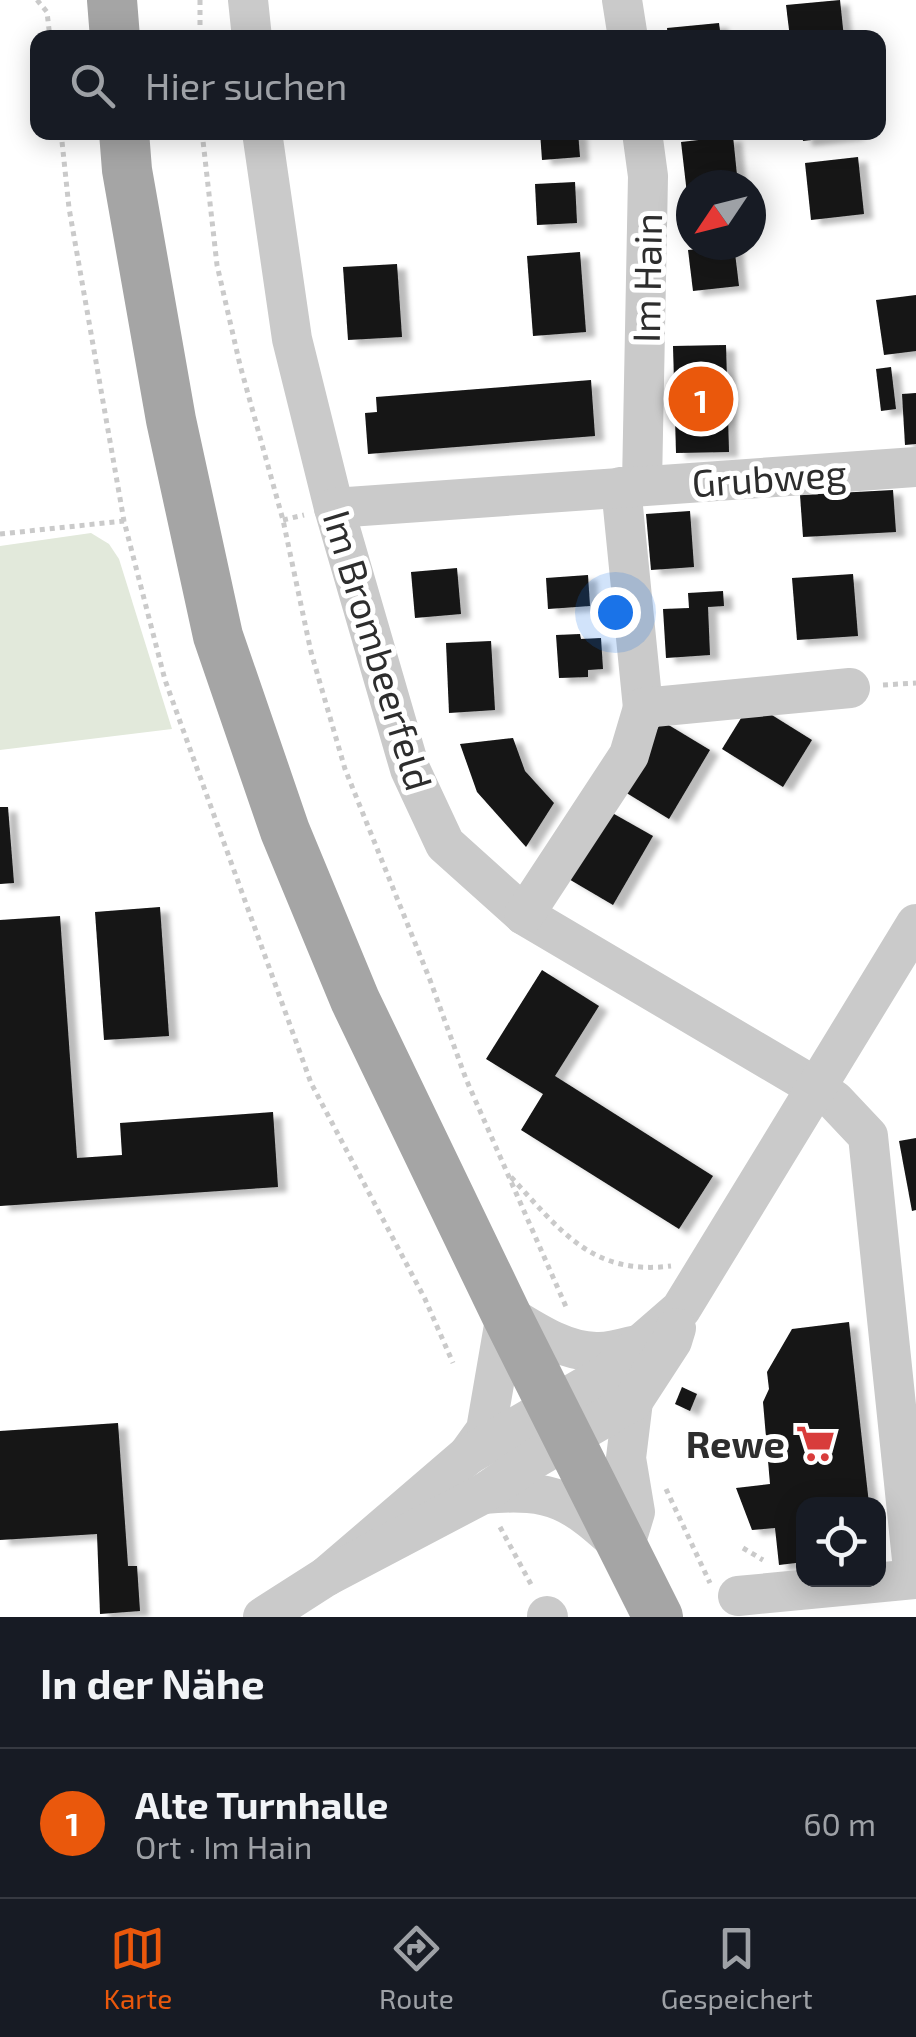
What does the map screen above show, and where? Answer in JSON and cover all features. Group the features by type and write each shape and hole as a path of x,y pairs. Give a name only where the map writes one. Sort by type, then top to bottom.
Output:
{"main road":[{"path":"112,0 114,30"},
{"path":"125,140 171,420 218,636 285,831 356,1000 506,1314 658,1617"}],"street":[{"path":"248,0 251,30"},
{"path":"622,0 627,30"},
{"name":"Im Brombeerfeld","path":"263,140 292,339 334,508 410,769 445,844 524,915 816,1088 868,1136 915,1579"},
{"name":"Im Hain","path":"632,486 648,176 643,140"},
{"name":"Grubweg","path":"334,508 916,468"},
{"path":"524,915 629,754 643,708 632,486"},
{"path":"643,708 850,688"},
{"path":"491,1509 560,1421 605,1375 681,1309 916,924"},
{"path":"327,1576 527,1491 559,1499 591,1518 624,1548 635,1512 626,1458 632,1401 672,1341 681,1309"},
{"path":"263,1617 327,1576 468,1455 486,1430 506,1314 548,1340 598,1352 647,1342"},
{"path":"468,1455 560,1421 632,1401"},
{"path":"738,1596 915,1579"}],"path":[{"path":"37,0 47,12 49,30"},
{"path":"200,0 200,30"},
{"path":"62,140 69,208 124,521 165,680 311,1082 425,1299 453,1362"},
{"path":"203,140 217,266 283,520 311,652 345,769 466,1078 569,1313"},
{"path":"0,534 124,521"},
{"path":"508,1174 556,1226 595,1255 623,1267 679,1265"},
{"path":"662,1480 718,1600 738,1596"},
{"path":"491,1509 548,1616"}],"shaded area":[{"path":"91,533 109,544 119,559 172,729 0,750 0,546"}],"building":[{"path":"840,0 843,30 789,30 786,5"},
{"path":"719,23 720,30 667,30"},
{"path":"541,140 579,140 580,157 542,160"},
{"path":"733,140 736,170 684,170 681,142"},
{"path":"858,157 864,214 811,220 805,163"},
{"path":"575,182 577,223 537,225 535,184"},
{"path":"580,252 586,332 533,336 527,256"},
{"path":"689,260 736,260 739,286 693,291"},
{"path":"397,264 402,337 348,340 343,267"},
{"path":"916,295 916,351 884,355 876,300"},
{"path":"726,345 729,452 676,453 673,346"},
{"path":"891,367 896,409 881,411 876,369"},
{"path":"591,380 595,436 368,454 365,413 377,412 376,397"},
{"path":"916,393 916,444 905,445 902,394"},
{"path":"893,490 896,532 803,537 800,495"},
{"path":"690,511 694,567 651,570 646,514"},
{"path":"457,568 461,614 415,618 411,572"},
{"path":"853,574 858,636 797,640 792,578"},
{"path":"588,575 590,606 548,609 546,578"},
{"path":"723,591 724,606 708,607 710,655 666,658 663,609 689,608 688,593"},
{"path":"580,634 581,639 601,638 603,669 588,670 588,677 559,678 556,635"},
{"path":"491,641 495,710 449,713 446,643"},
{"path":"751,702 812,740 783,787 722,749"},
{"path":"662,721 710,750 669,819 620,789"},
{"path":"513,738 525,771 554,803 526,847 477,792 460,744"},
{"path":"0,807 8,807 14,883 0,884"},
{"path":"607,810 653,836 613,905 567,878"},
{"path":"160,907 169,1036 104,1040 95,912"},
{"path":"60,916 77,1158 122,1155 120,1123 273,1112 278,1187 0,1206 0,920"},
{"path":"542,970 599,1006 555,1076 713,1176 679,1229 521,1130 543,1094 486,1059"},
{"path":"916,1138 916,1210 912,1211 899,1141"},
{"name":"Rewe","path":"849,1322 868,1497 796,1497 796,1563 779,1565 775,1528 752,1530 736,1488 770,1484 763,1402 769,1389 767,1372 792,1329"},
{"path":"682,1387 697,1394 690,1411 675,1404"},
{"path":"118,1423 128,1566 137,1566 140,1611 100,1614 97,1534 0,1540 0,1431"}],"place":[{"name":"Alte Turnhalle","path":"701,399"},
{"name":"Rewe","path":"815,1443"}]}
